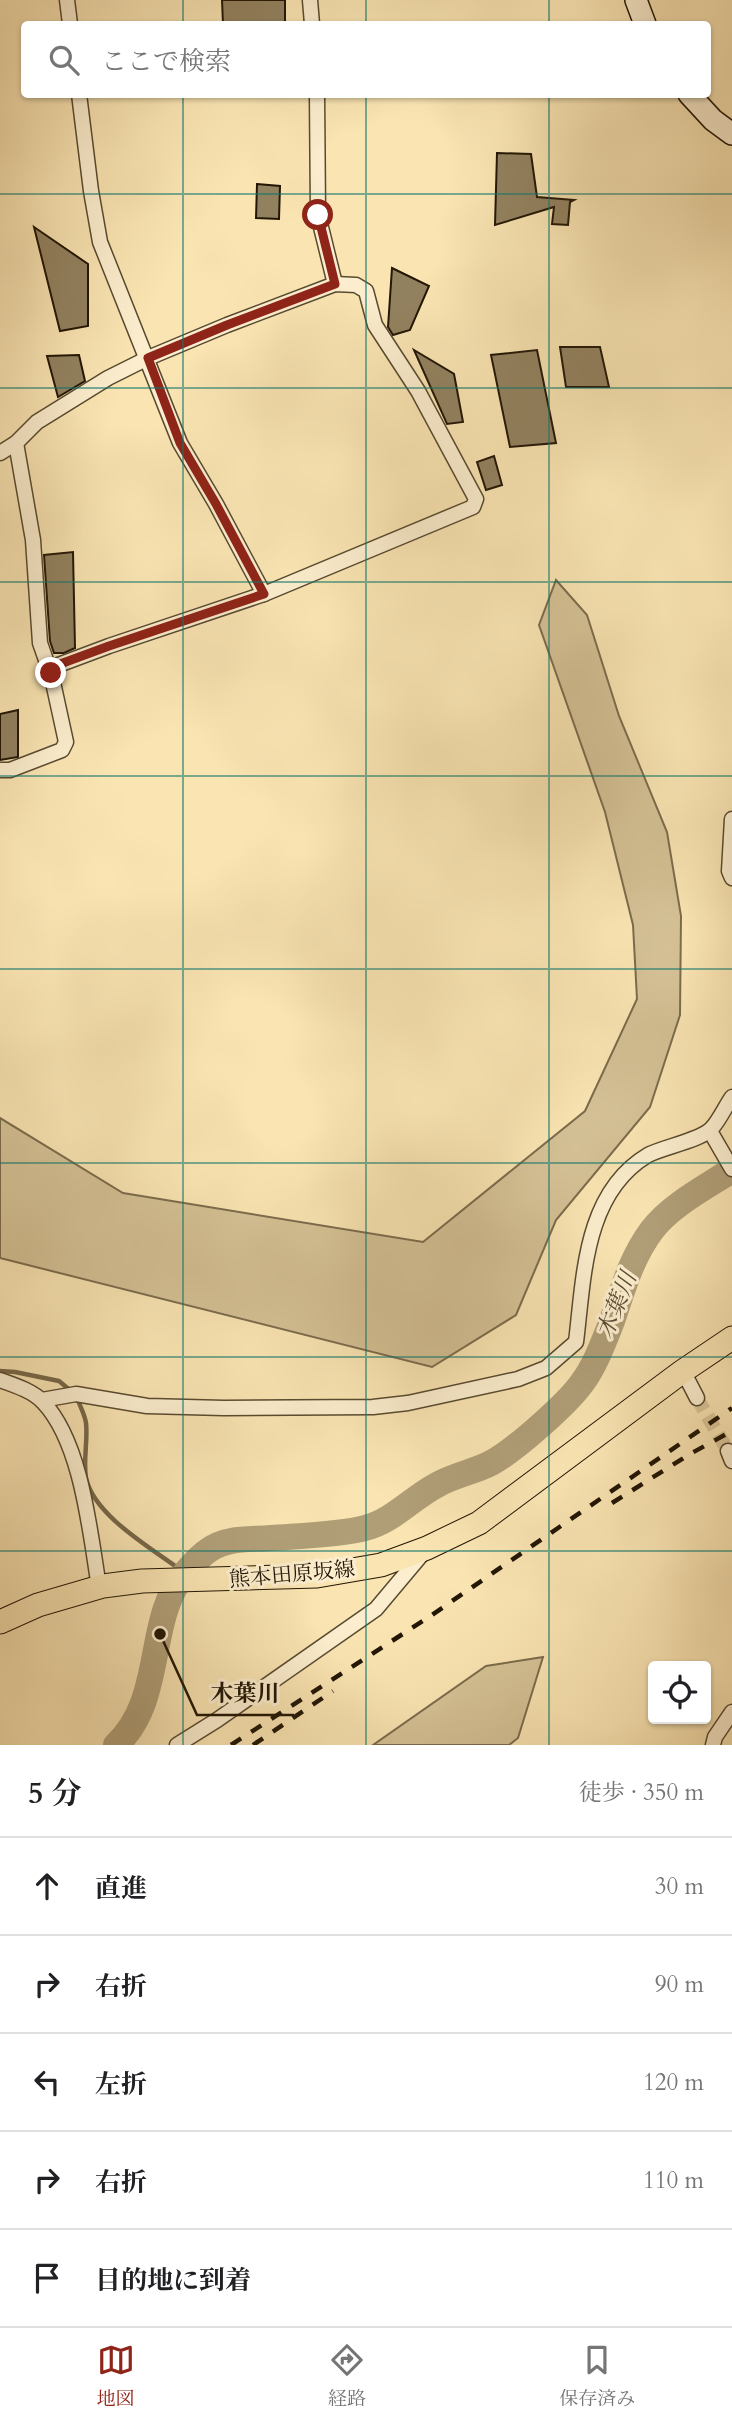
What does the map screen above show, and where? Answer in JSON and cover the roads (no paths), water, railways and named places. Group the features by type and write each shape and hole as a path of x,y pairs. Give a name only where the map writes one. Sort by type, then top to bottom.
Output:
{"main road":[{"name":"熊本田原坂線","path":"0,1622 38,1605 99,1587 142,1581 317,1576 381,1565 427,1548 479,1523 684,1371 732,1339"}],"street":[{"path":"67,0 70,21"},
{"path":"310,0 312,21"},
{"path":"636,0 644,21"},
{"path":"79,98 100,242 180,443 264,594"},
{"path":"317,98 318,215 335,284"},
{"path":"693,98 713,120 732,134"},
{"path":"0,453 16,443 37,422 108,378 148,358 335,284 356,285 366,291 375,325 418,391 476,499 473,508 264,594 52,667"},
{"path":"16,443 33,540 40,643 47,663 52,667"},
{"path":"0,770 10,770 62,750 66,741 52,667"},
{"path":"732,819 729,871 732,878"},
{"path":"42,1400 76,1394 147,1406 373,1407 408,1403 518,1380 546,1367 576,1342 588,1248 601,1208 616,1183 648,1155 710,1131 732,1097"},
{"path":"710,1131 732,1168"},
{"path":"684,1371 697,1398"},
{"path":"0,1380 42,1400 60,1424 82,1483 99,1587"},
{"path":"177,1745 376,1609 427,1548"},
{"path":"713,1745 715,1737 732,1712"}],"waterway":[{"name":"木葉川","path":"116,1745 132,1726 142,1705 173,1590 200,1557 216,1546 231,1541 331,1534 375,1525 437,1485 491,1463 513,1448 565,1403 587,1376 606,1337 633,1263 652,1230 679,1205 732,1170"},
{"path":"0,1371 59,1381 71,1391"},
{"path":"77,1398 86,1423 85,1471 91,1492 112,1518 182,1571"}],"tunnel":[{"path":"697,1398 728,1451"}],"railway":[{"path":"231,1745 429,1617 732,1408"},
{"path":"612,1503 732,1431"},
{"path":"253,1745 333,1691"}],"place":[{"name":"木葉川","path":"160,1634"}]}
